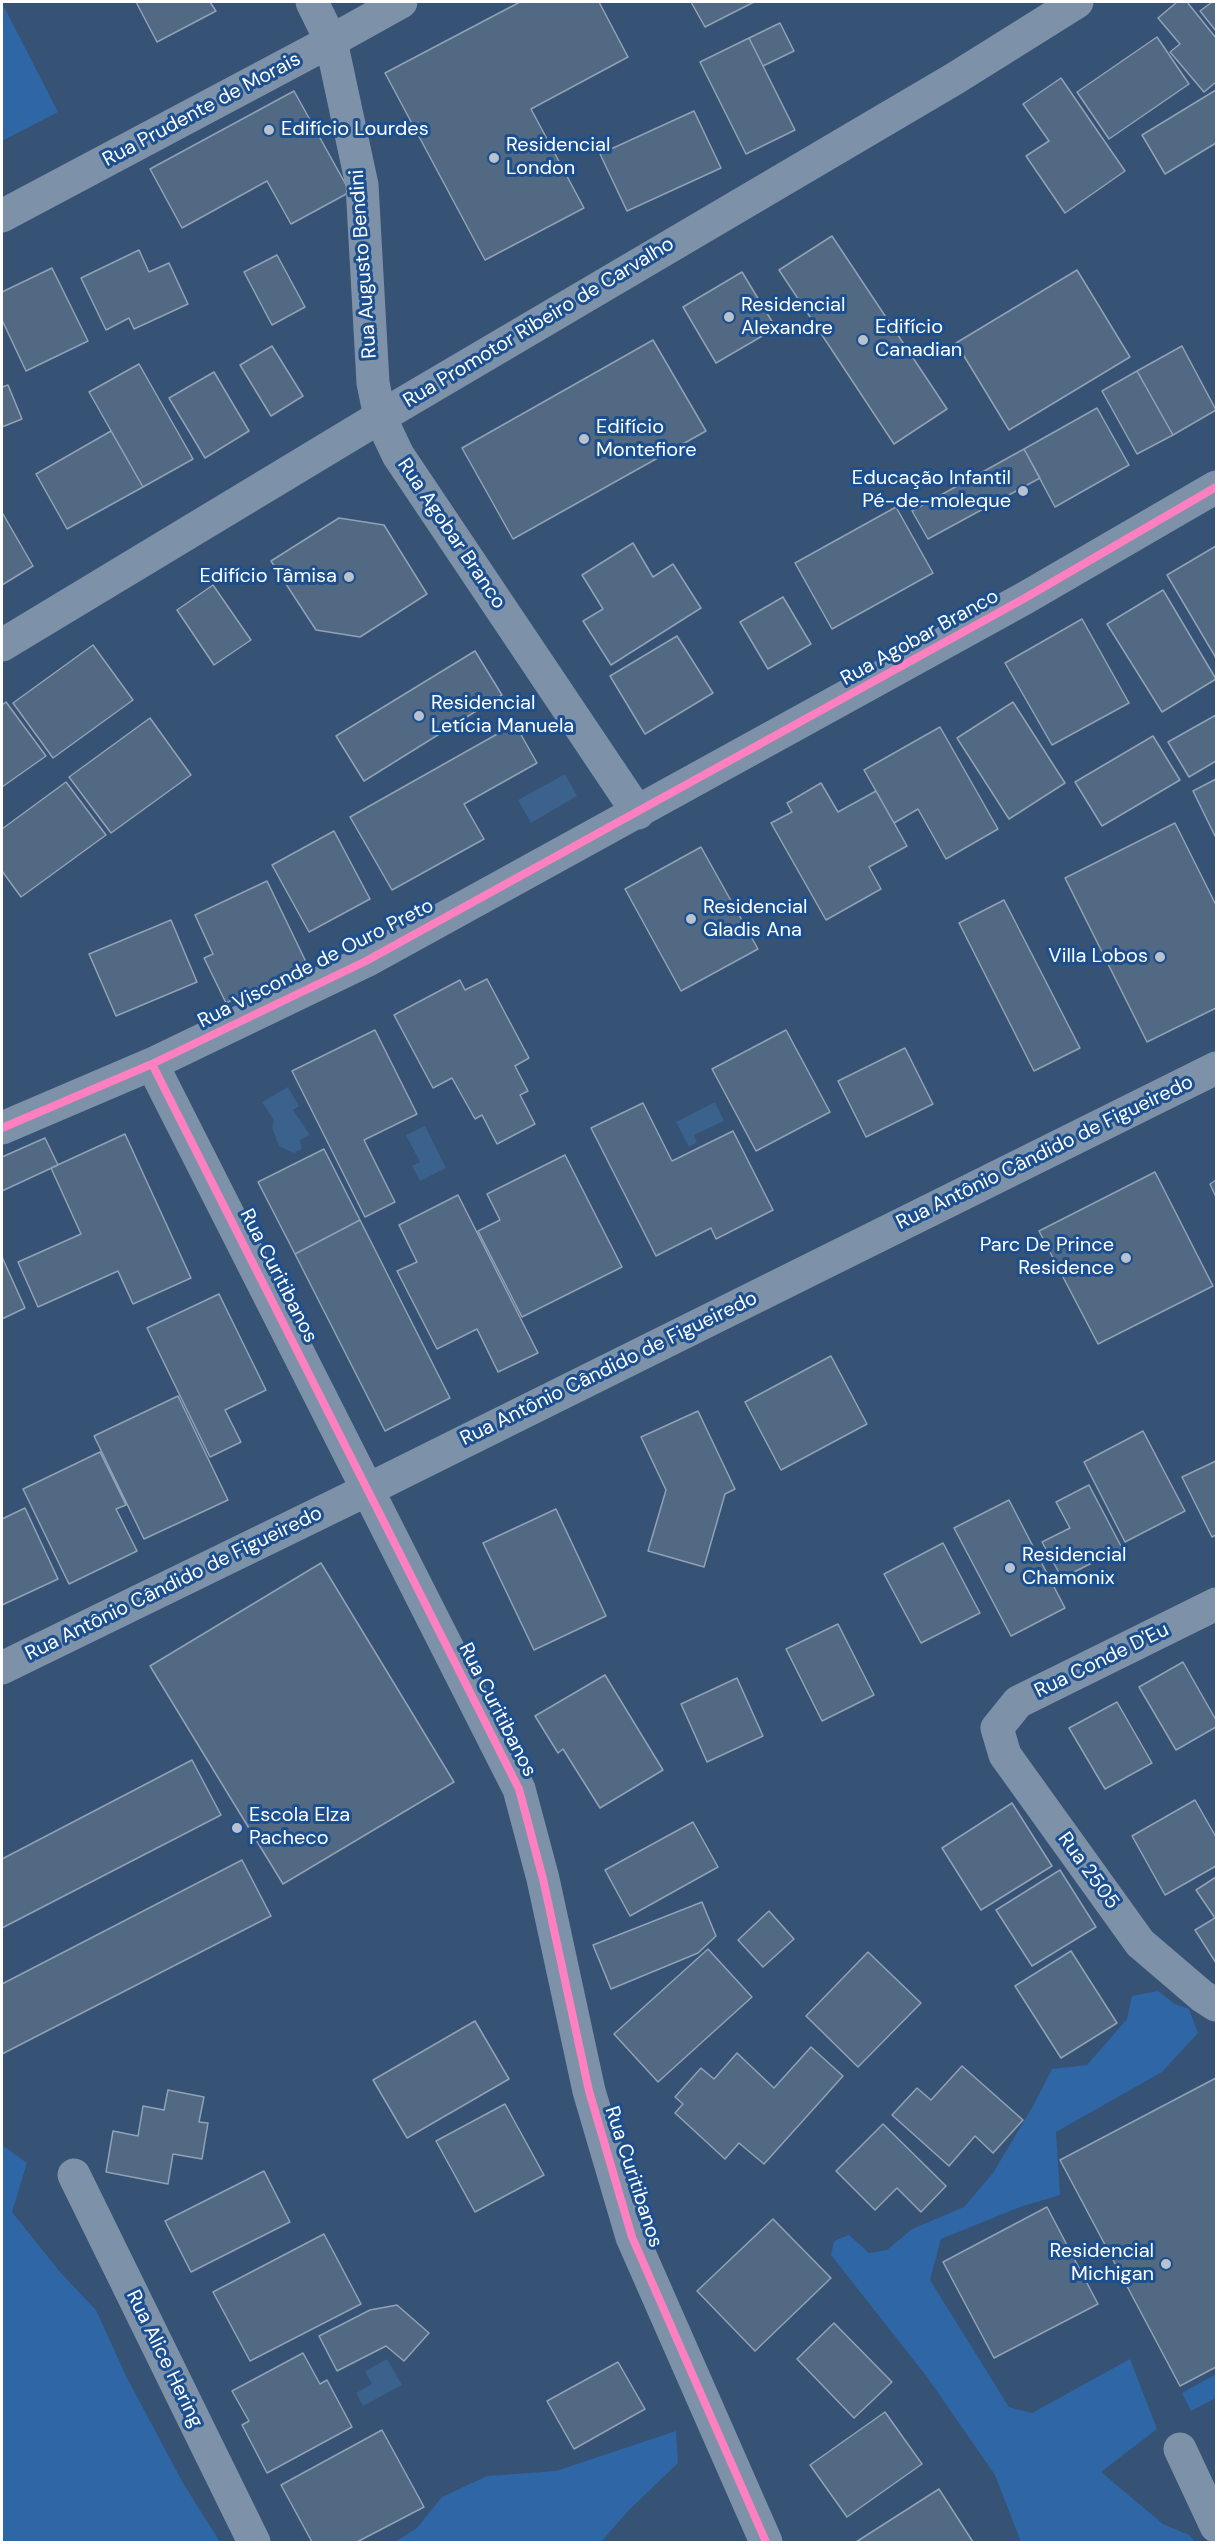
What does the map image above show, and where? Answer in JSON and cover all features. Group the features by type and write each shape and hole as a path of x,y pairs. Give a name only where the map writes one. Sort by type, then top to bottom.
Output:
{"street":[{"name":"Rua Augusto Bendini","path":"312,2 331,41 362,185 373,383 380,417"},
{"name":"Rua Prudente de Morais","path":"2,216 401,2"},
{"name":"Rua Promotor Ribeiro de Carvalho","path":"2,645 380,417 954,79 1077,2"},
{"name":"Rua Agobar Branco","path":"380,417 398,455 638,813 1026,598 1216,487"},
{"name":"Rua Visconde de Ouro Preto","path":"2,1128 152,1064 366,961 638,813"},
{"name":"Rua Curitibanos","path":"152,1064 519,1790 543,1879 589,2091 632,2237 766,2542"},
{"name":"Rua Antônio Cândido de Figueiredo","path":"2,1668 367,1490 1216,1068"},
{"name":"Rua Conde D'Eu","path":"997,1728 1018,1702 1216,1604"},
{"name":"Rua 2505","path":"997,1728 1005,1755 1140,1943 1209,2001"},
{"name":"Rua Alice Hering","path":"74,2175 254,2542"},
{"path":"1180,2449 1216,2526"}],"shaded area":[{"path":"2,3 58,112 2,141"},
{"path":"565,774 577,796 531,823 518,800"},
{"path":"288,1087 299,1106 293,1110 310,1135 300,1140 302,1149 294,1153 279,1146 272,1128 274,1120 262,1102"},
{"path":"715,1102 724,1121 694,1135 697,1142 689,1147 676,1122"},
{"path":"425,1126 446,1168 420,1181 412,1166 420,1162 406,1135"},
{"path":"1158,1991 1175,2004 1189,2009 1198,2033 1162,2072 1056,2132 1060,2195 1020,2207 941,2239 930,2280 1009,2407 1032,2413 1130,2359 1157,2429 1101,2472 1163,2524 1189,2535 1195,2542 1021,2542 995,2475 927,2377 831,2255 834,2241 849,2235 869,2253 887,2250 912,2229 964,2207 993,2173 1052,2069 1087,2065 1127,2019 1132,1996"},
{"path":"2,2145 27,2163 12,2212 60,2272 96,2310 126,2376 183,2483 220,2542 2,2542"},
{"path":"387,2359 402,2385 363,2406 356,2393 372,2384 365,2371"},
{"path":"1216,2374 1216,2398 1191,2411 1182,2393"},
{"path":"676,2431 678,2463 628,2511 601,2542 395,2542 417,2528 442,2497 487,2476 556,2471"}],"building":[{"path":"136,2 210,2 216,11 157,42"},
{"name":"Residencial London","path":"520,2 599,2 628,57 531,109 584,208 485,260 385,73"},
{"path":"691,2 754,2 705,27"},
{"path":"1177,2 1187,2 1216,38 1216,82 1204,92 1170,52 1180,44 1158,18"},
{"path":"1212,2 1216,2 1216,31 1200,11"},
{"path":"780,23 794,51 763,66 749,38"},
{"path":"1157,37 1189,84 1109,139 1077,92"},
{"path":"749,38 795,130 746,154 700,62"},
{"path":"1061,78 1125,171 1065,213 1026,156 1049,141 1023,104"},
{"path":"1216,90 1216,143 1165,174 1142,135"},
{"name":"Edifício Lourdes","path":"294,91 350,192 291,224 267,181 182,228 150,169"},
{"path":"694,111 721,168 627,211 600,154"},
{"name":"Edifício Canadian","path":"832,236 947,409 894,444 779,270"},
{"path":"139,250 149,272 169,263 188,304 134,329 129,318 106,330 81,278"},
{"path":"277,255 305,307 272,325 244,272"},
{"path":"52,268 88,341 26,371 2,320 2,292"},
{"path":"1077,270 1130,357 1009,430 956,343"},
{"name":"Residencial Alexandre","path":"742,272 776,328 716,363 683,307"},
{"name":"Edifício Montefiore","path":"653,340 706,431 513,539 462,448"},
{"path":"272,346 303,396 271,416 240,365"},
{"path":"1182,346 1216,410 1173,435 1137,371"},
{"path":"139,364 193,459 143,487 89,392"},
{"path":"1137,371 1173,435 1137,454 1102,391"},
{"path":"214,372 249,431 205,458 169,398"},
{"path":"8,385 22,419 2,427 2,387"},
{"path":"1097,408 1129,465 1055,507 1024,449"},
{"path":"111,431 143,487 67,529 36,474"},
{"path":"1024,449 1040,478 928,539 912,511"},
{"path":"896,507 933,573 832,629 795,563"},
{"path":"2,515 33,566 2,585"},
{"name":"Edifício Tâmisa","path":"339,518 384,525 427,594 360,637 316,630 271,561"},
{"path":"633,543 653,577 673,564 701,608 611,665 583,621 603,609 582,575"},
{"path":"1216,546 1216,658 1167,575"},
{"path":"213,585 251,640 214,665 177,610"},
{"path":"1163,590 1216,679 1162,712 1107,624"},
{"path":"783,597 811,644 768,669 740,622"},
{"path":"1082,619 1129,703 1052,745 1005,663"},
{"path":"677,636 713,693 645,734 610,676"},
{"path":"93,645 133,700 53,758 13,703"},
{"name":"Residencial Letícia Manuela","path":"475,651 502,695 364,781 336,736"},
{"path":"6,702 46,756 2,787 2,705"},
{"path":"1013,702 1065,783 1009,819 957,738"},
{"path":"1216,715 1216,761 1189,777 1168,742"},
{"path":"150,718 191,775 111,833 69,777"},
{"path":"515,724 537,763 464,804 484,839 392,890 350,817"},
{"path":"940,727 998,829 946,859 918,809 894,823 864,770"},
{"path":"1153,736 1180,780 1102,826 1075,782"},
{"path":"1216,779 1216,838 1193,791"},
{"path":"66,782 106,835 21,897 2,871 2,829"},
{"path":"821,783 838,812 876,791 907,846 869,867 881,889 826,920 771,823 792,812 787,803"},
{"name":"Villa Lobos","path":"1175,823 1216,905 1216,1008 1147,1042 1065,878"},
{"path":"334,831 370,899 309,932 272,865"},
{"name":"Residencial Gladis Ana","path":"701,847 758,949 681,991 625,889"},
{"path":"267,881 307,964 226,1003 204,958 213,954 195,915"},
{"path":"1004,900 1080,1048 1034,1071 959,923"},
{"path":"171,920 197,982 116,1016 89,954"},
{"path":"487,979 529,1058 515,1066 528,1091 520,1095 535,1124 497,1144 482,1115 475,1119 452,1078 433,1088 394,1015 460,980 465,990"},
{"path":"375,1030 417,1114 364,1140 395,1202 365,1217 292,1071"},
{"path":"786,1030 830,1112 756,1151 712,1069"},
{"path":"905,1048 933,1104 866,1137 838,1081"},
{"path":"643,1103 672,1161 733,1131 773,1210 716,1239 711,1228 656,1256 591,1128"},
{"path":"125,1134 191,1278 133,1304 118,1271 38,1307 18,1262 81,1234 51,1168"},
{"path":"45,1138 58,1165 2,1191 2,1157"},
{"path":"324,1149 360,1220 295,1254 258,1182"},
{"path":"565,1155 622,1267 522,1317 478,1231 500,1220 487,1194"},
{"name":"Parc De Prince Residence","path":"1155,1172 1213,1286 1098,1344 1039,1231"},
{"path":"1216,1180 1216,1197 1210,1184"},
{"path":"458,1195 538,1353 498,1372 477,1329 437,1349 397,1271 417,1262 399,1225"},
{"path":"360,1220 450,1398 385,1431 295,1254"},
{"path":"2,1257 25,1308 2,1319"},
{"path":"219,1294 266,1390 225,1410 241,1442 210,1457 147,1328"},
{"path":"831,1356 867,1424 781,1470 745,1402"},
{"path":"178,1396 228,1500 144,1539 94,1436"},
{"path":"698,1411 735,1489 725,1494 704,1567 648,1551 666,1490 641,1437"},
{"path":"1143,1431 1185,1511 1125,1542 1084,1462"},
{"path":"100,1452 126,1505 116,1509 137,1551 69,1584 23,1489"},
{"path":"1216,1461 1216,1535 1212,1537 1182,1477"},
{"path":"1089,1485 1122,1548 1062,1578 1042,1542 1070,1528 1056,1502"},
{"name":"Residencial Chamonix","path":"1009,1500 1065,1608 1011,1636 954,1528"},
{"path":"25,1508 58,1579 2,1605 2,1519"},
{"path":"556,1509 606,1616 534,1650 483,1543"},
{"path":"943,1543 980,1613 921,1643 884,1574"},
{"path":"321,1563 454,1782 283,1884 150,1666"},
{"path":"838,1624 874,1695 822,1721 786,1649"},
{"path":"1183,1662 1216,1720 1216,1727 1176,1750 1139,1687"},
{"path":"605,1675 663,1770 600,1808 563,1749 558,1753 535,1716"},
{"path":"737,1678 763,1736 707,1762 681,1704"},
{"path":"1117,1702 1152,1763 1105,1789 1069,1728"},
{"path":"192,1760 221,1815 2,1928 2,1859"},
{"path":"1195,1800 1216,1837 1216,1866 1165,1895 1132,1836"},
{"path":"1012,1803 1052,1866 981,1910 942,1848"},
{"path":"693,1822 718,1867 630,1916 605,1870"},
{"path":"242,1860 271,1916 2,2054 2,1984"},
{"path":"1060,1870 1096,1927 1032,1966 996,1910"},
{"path":"1216,1877 1216,1963 1195,1930 1215,1918 1196,1890"},
{"path":"702,1902 716,1936 698,1953 611,1989 593,1945"},
{"path":"769,1911 794,1939 763,1967 738,1940"},
{"path":"708,1949 752,1997 658,2082 614,2034"},
{"path":"1071,1951 1117,2023 1061,2058 1015,1986"},
{"path":"868,1952 921,2003 858,2067 806,2016"},
{"path":"475,2021 509,2079 407,2138 373,2080"},
{"path":"811,2047 843,2076 764,2164 739,2143 725,2159 675,2113 683,2104 675,2097 701,2068 714,2079 737,2053 774,2088"},
{"path":"962,2066 1023,2120 993,2153 975,2136 949,2166 892,2115 917,2088 931,2100"},
{"name":"Residencial Michigan","path":"1216,2078 1216,2367 1180,2386 1060,2160"},
{"path":"168,2090 204,2097 199,2122 208,2123 202,2159 173,2154 168,2184 106,2172 113,2131 138,2136 143,2106 164,2110"},
{"path":"505,2104 544,2175 475,2212 436,2141"},
{"path":"883,2124 946,2186 921,2212 897,2188 875,2210 836,2171"},
{"path":"264,2171 290,2222 191,2272 165,2221"},
{"path":"1047,2207 1098,2304 994,2358 943,2262"},
{"path":"773,2219 831,2278 755,2351 697,2291"},
{"path":"324,2234 361,2304 250,2361 213,2292"},
{"path":"397,2305 429,2333 404,2361 386,2346 337,2371 319,2336 370,2310"},
{"path":"834,2323 892,2382 854,2418 797,2359"},
{"path":"303,2353 320,2384 327,2380 352,2427 267,2473 242,2425 249,2421 232,2391"},
{"path":"618,2362 645,2409 574,2449 547,2401"},
{"path":"885,2412 922,2464 847,2517 810,2465"},
{"path":"382,2430 424,2507 357,2542 312,2542 281,2485"},
{"path":"939,2489 973,2542 856,2542"}],"cycle path":[{"path":"2,1128 152,1064 366,961 1025,598 1216,487"},
{"path":"152,1064 519,1789 543,1879 589,2091 632,2237 766,2542"}],"place":[{"name":"Edifício Lourdes","path":"269,130"},
{"name":"Residencial London","path":"494,158"},
{"name":"Residencial Alexandre","path":"729,317"},
{"name":"Edifício Canadian","path":"863,340"},
{"name":"Edifício Montefiore","path":"584,439"},
{"name":"Educação Infantil Pé-de-moleque","path":"1023,491"},
{"name":"Edifício Tâmisa","path":"349,577"},
{"name":"Residencial Letícia Manuela","path":"419,716"},
{"name":"Residencial Gladis Ana","path":"691,919"},
{"name":"Villa Lobos","path":"1160,957"},
{"name":"Parc De Prince Residence","path":"1126,1258"},
{"name":"Residencial Chamonix","path":"1010,1568"},
{"name":"Escola Elza Pacheco","path":"237,1828"},
{"name":"Residencial Michigan","path":"1166,2264"}]}
